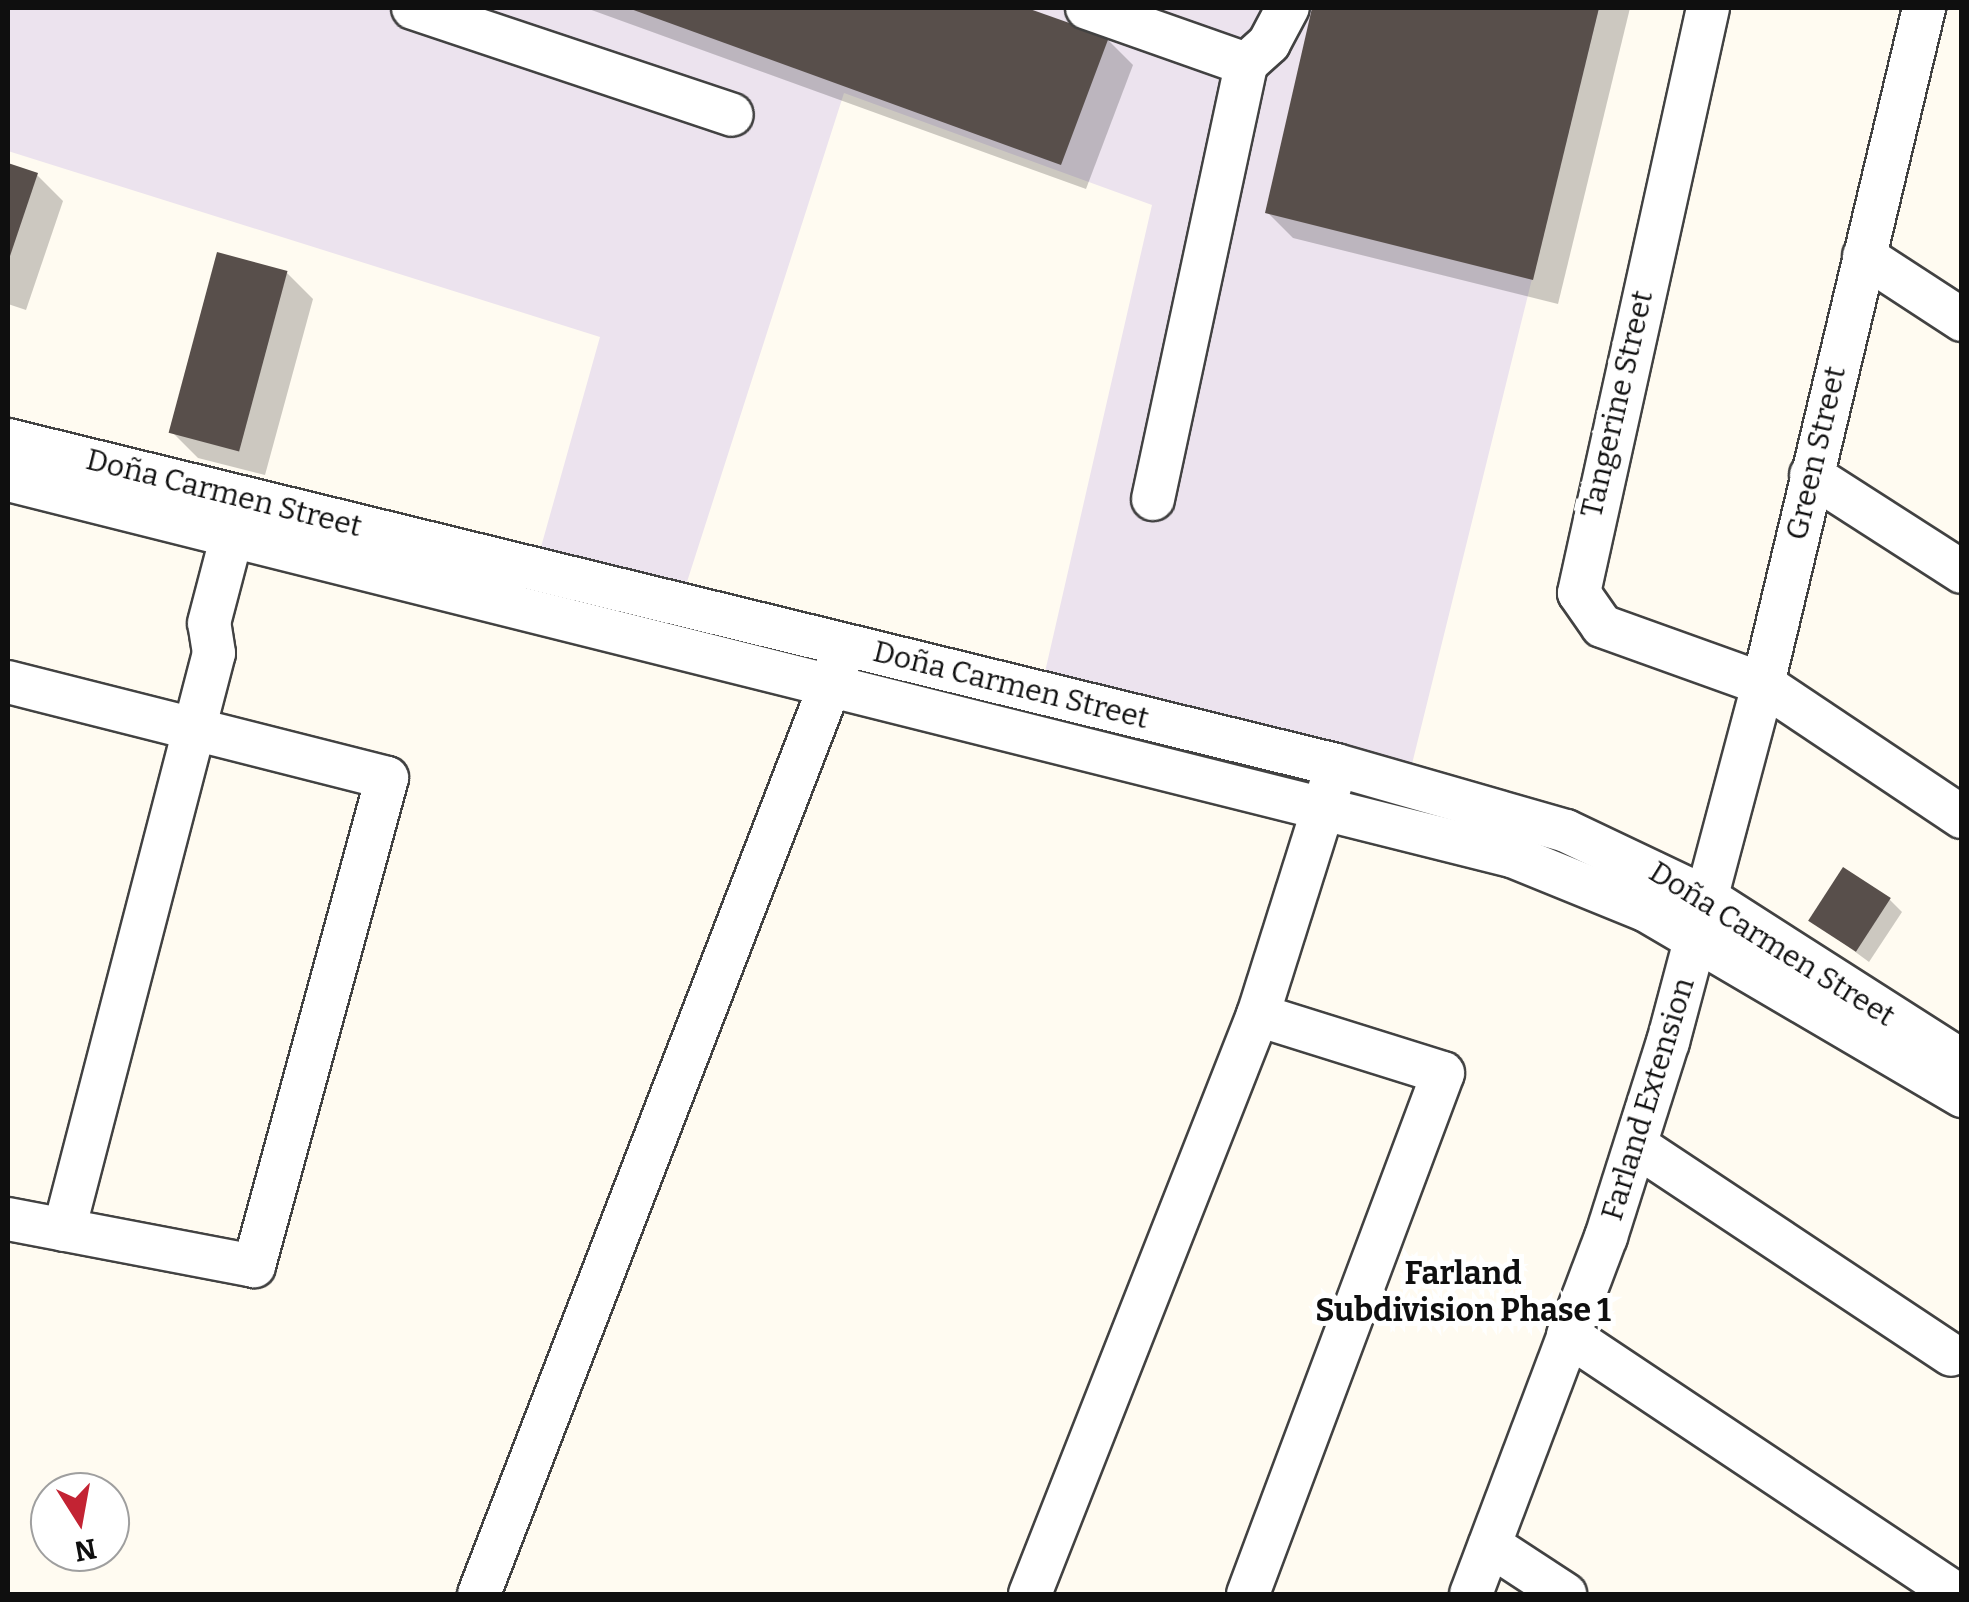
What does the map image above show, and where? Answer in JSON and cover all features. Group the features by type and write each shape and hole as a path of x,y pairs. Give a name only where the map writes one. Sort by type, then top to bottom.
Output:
{"street":[{"path":"413,8 732,115"},
{"path":"1087,8 1246,64"},
{"path":"1153,499 1246,64 1269,43 1288,8"},
{"name":"Tangerine Street","path":"1708,8 1577,579 1582,604 1602,626 1763,684 1962,817"},
{"name":"Green Street","path":"1708,898 1924,8"},
{"path":"1864,256 1962,320"},
{"name":"Doña Carmen Street","path":"8,440 249,520"},
{"path":"1810,475 1962,572"},
{"name":"Doña Carmen Street","path":"8,480 249,520 838,664 1336,765 1566,831 1708,898 1962,1061"},
{"path":"64,1230 214,653 234,630 249,520"},
{"path":"479,1594 838,664"},
{"name":"Doña Carmen Street","path":"838,664 1556,870 1696,939 1962,1096"},
{"path":"8,682 387,778 254,1266 8,1219"},
{"path":"1030,1594 1258,1015 1336,765"},
{"name":"Farland Extension","path":"1471,1594 1637,1146 1708,898"},
{"path":"1248,1594 1444,1073 1258,1015"},
{"path":"1637,1146 1951,1354"},
{"path":"1568,1335 1957,1594"},
{"path":"1490,1545 1565,1594"}],"shaded area":[{"path":"8,8 1599,8 1412,764 1045,672 1152,205 844,93 686,585 541,547 600,337 8,151"}],"building":[{"path":"628,8 1027,8 1109,37 1061,165"},
{"path":"1312,8 1599,8 1533,280 1265,213"},
{"path":"8,163 38,173 8,262"},
{"path":"217,252 288,271 239,452 169,433"},
{"path":"1843,867 1891,898 1856,952 1808,921"}],"district":[{"name":"Farland Subdivision Phase 1","path":"1463,1292"}]}
